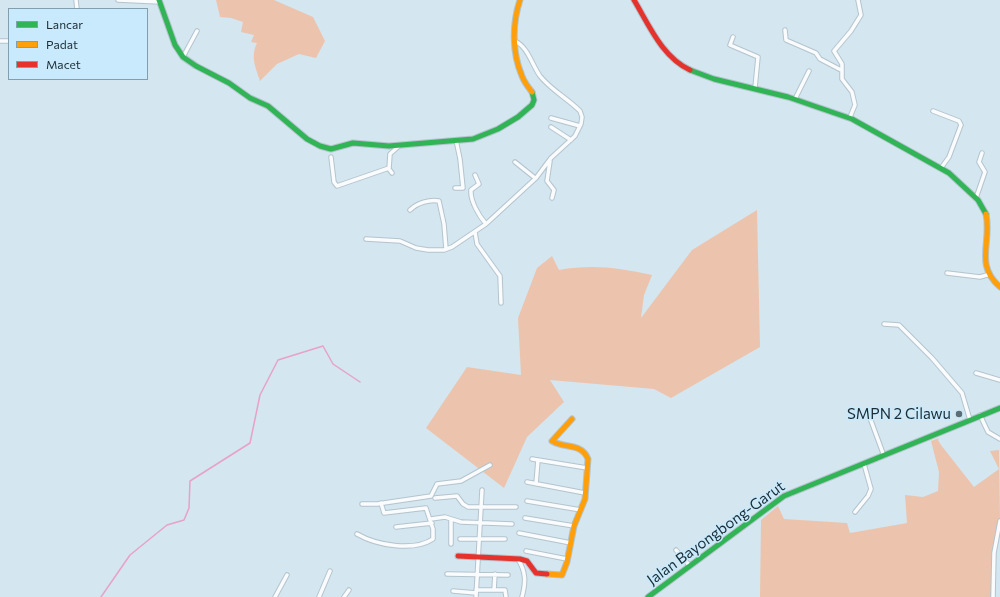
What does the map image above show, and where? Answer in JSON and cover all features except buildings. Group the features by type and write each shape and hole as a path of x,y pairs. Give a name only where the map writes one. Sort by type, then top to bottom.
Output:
{"street":[{"path":"118,0 160,1 175,45 182,57 196,66 229,82 250,98 268,106 307,139 324,148 331,149 357,143 399,146 485,136 518,117 532,106 534,100 533,94 521,74 513,26 520,0"},
{"path":"634,0 662,47 672,60 688,69 715,79 795,99 850,117 905,150 941,168 981,202 987,213 987,275 993,283 1000,287"},
{"path":"850,117 855,105 852,92 842,79 841,62 834,53 834,50 851,31 861,15 858,0"},
{"path":"786,30 786,40 814,52 820,59 841,70"},
{"path":"182,57 197,31"},
{"path":"733,37 730,45 758,57 755,88"},
{"path":"366,239 400,241 422,250 446,249 475,232 534,177 579,125 582,117 580,111 546,82 537,70 532,58 515,41"},
{"path":"795,99 809,71"},
{"path":"933,111 959,122 961,125 950,155 941,168"},
{"path":"551,118 579,125"},
{"path":"551,127 569,138"},
{"path":"455,188 464,188 456,140"},
{"path":"392,173 389,168 390,154 399,146"},
{"path":"976,198 985,172 979,162 982,152"},
{"path":"330,157 334,182 337,186 389,168"},
{"path":"550,160 547,181 554,190 552,198"},
{"path":"514,162 534,177"},
{"path":"475,175 479,184 471,190 471,192 479,216 484,222"},
{"path":"410,210 422,202 433,200 439,201 444,224 446,249"},
{"path":"475,232 477,244 500,276 501,303"},
{"path":"947,272 980,277 987,275"},
{"path":"884,324 899,325 932,358 962,393 970,420"},
{"path":"976,374 1000,380"},
{"name":"Jalan Bayongbong-Garut","path":"648,597 784,496 1000,408"},
{"path":"980,415 988,432 1000,439"},
{"path":"870,418 884,456"},
{"path":"458,556 519,559 527,561 534,572 560,576 563,574 574,526 585,499 587,456 581,448 555,443 552,441 572,419"},
{"path":"532,459 587,468"},
{"path":"536,484 538,460"},
{"path":"855,512 872,489 864,464"},
{"path":"362,504 381,504 431,496 437,484 461,481 490,465"},
{"path":"527,482 585,493"},
{"path":"476,593 482,490"},
{"path":"435,498 457,496 465,506 516,507"},
{"path":"527,501 580,510"},
{"path":"356,534 368,541 395,546 419,544 432,539 431,521 426,508 384,513 381,504"},
{"path":"396,527 445,517 451,520 512,524"},
{"path":"525,518 574,526"},
{"path":"451,520 451,544"},
{"path":"993,597 994,552 1000,521"},
{"path":"519,533 571,543"},
{"path":"460,539 505,539"},
{"path":"676,550 690,566"},
{"path":"526,551 567,559"},
{"path":"519,559 526,579 522,597"},
{"path":"319,597 330,571"},
{"path":"448,574 508,575"},
{"path":"494,590 495,574"},
{"path":"275,597 287,575"},
{"path":"344,597 349,590"},
{"path":"453,591 476,593 505,590 506,597"}],"shaded area":[{"path":"216,0 274,0 313,17 325,41 316,58 299,54 277,64 260,81 255,67 254,58 257,43 251,42 254,35 241,32 243,22 231,18 220,17"},
{"path":"757,210 760,347 671,398 654,389 550,380 564,402 527,437 504,488 426,428 467,367 521,375 518,318 537,268 552,256 559,270 595,267 628,270 652,275 644,295 641,318 692,250"},
{"path":"939,438 938,440 941,445 974,487 999,469 990,451 999,450 1000,520 997,527 992,597 760,597 761,520 778,506 784,519 847,523 850,533 907,523 905,495 923,497 938,491 939,472 931,441"}],"waterway":[{"path":"101,597 130,555 167,525 184,520 189,508 190,481 250,443 260,395 278,360 323,346 333,364 360,382"}],"traffic: fast":[{"path":"159,0 175,45 183,57 196,66 229,83 250,98 268,106 307,139 320,146 331,149 353,143 389,146 473,139 498,129 518,117 532,105 534,100 532,92"},
{"path":"690,70 714,79 788,97 852,119 949,173 978,200 986,214"},
{"path":"648,597 784,496 1000,408"}],"traffic: slow":[{"path":"520,0 514,29 516,58 523,78 532,92"},
{"path":"986,214 986,261 992,278 1000,287"},
{"path":"547,574 562,575 567,562 574,526 585,499 588,459 581,450 552,441 572,419"}],"traffic: jam":[{"path":"634,0 657,40 664,49 680,64 690,70"},
{"path":"458,556 520,559 527,561 536,573 547,574"}],"place":[{"name":"SMPN 2 Cilawu","path":"959,414"}]}
